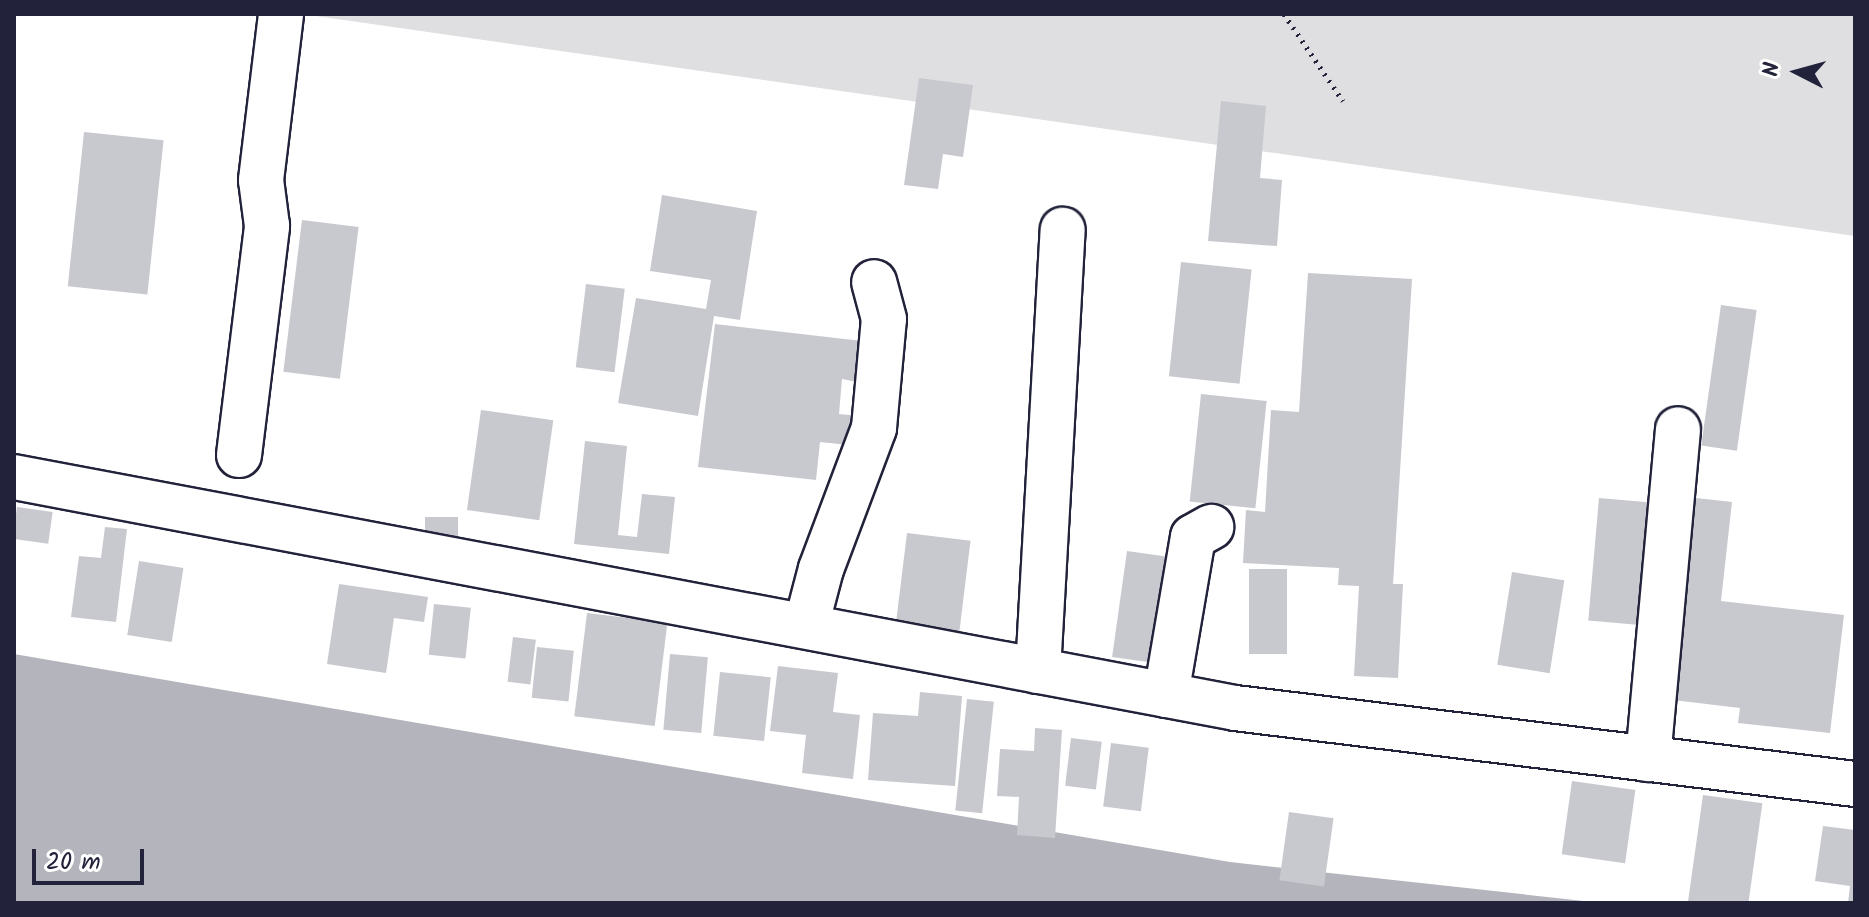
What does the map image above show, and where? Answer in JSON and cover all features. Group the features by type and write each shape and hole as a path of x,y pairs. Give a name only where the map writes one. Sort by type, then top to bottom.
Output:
{"street":[{"path":"239,455 267,226 261,180 281,14"},
{"path":"1038,671 1063,230"},
{"path":"806,626 821,569 874,428 884,319 874,282"},
{"path":"1648,759 1678,429"},
{"path":"14,477 1235,708 1855,784"},
{"path":"1166,695 1193,537 1211,527"}],"path":[{"path":"1284,14 1343,101"}],"shaded area":[{"path":"302,14 1855,14 1855,236"},
{"path":"14,654 1230,862 1602,903 14,903"}],"building":[{"path":"919,78 973,85 963,157 943,154 938,189 904,185"},
{"path":"1221,101 1266,106 1260,178 1282,180 1277,246 1208,241"},
{"path":"84,132 164,140 147,295 68,286"},
{"path":"662,195 757,211 740,320 714,316 698,416 618,403 636,298 706,309 711,280 650,271"},
{"path":"302,220 359,227 340,379 283,372"},
{"path":"1181,262 1252,269 1240,384 1169,376"},
{"path":"1308,273 1412,279 1393,584 1403,584 1398,678 1354,676 1359,586 1338,585 1339,568 1243,563 1246,510 1265,512 1271,410 1299,412"},
{"path":"586,284 625,289 614,372 576,367"},
{"path":"1721,305 1757,310 1737,451 1701,446"},
{"path":"715,324 862,341 857,382 842,379 839,414 871,417 868,447 820,442 816,480 698,467"},
{"path":"1201,394 1267,401 1255,508 1190,501"},
{"path":"481,410 553,420 539,520 467,510"},
{"path":"585,441 627,446 618,535 637,537 642,494 675,497 669,554 574,544"},
{"path":"1599,498 1668,504 1657,627 1588,621"},
{"path":"1696,498 1732,502 1721,601 1844,615 1830,733 1738,723 1740,708 1673,700"},
{"path":"17,507 53,512 48,544 14,539"},
{"path":"425,517 458,517 458,545 425,545"},
{"path":"105,527 127,529 116,622 71,617 79,556 101,558"},
{"path":"907,533 971,541 959,637 895,629"},
{"path":"1127,551 1178,558 1164,664 1112,657"},
{"path":"139,561 183,568 172,642 127,635"},
{"path":"1249,569 1287,569 1287,654 1249,654"},
{"path":"1512,572 1564,580 1550,673 1497,665"},
{"path":"339,584 428,597 424,622 394,618 386,673 327,664"},
{"path":"434,604 471,608 465,659 429,655"},
{"path":"587,613 667,623 655,726 574,716"},
{"path":"513,637 536,640 530,684 508,682"},
{"path":"537,647 574,651 568,702 532,698"},
{"path":"670,654 708,657 701,733 663,730"},
{"path":"778,666 838,673 833,712 860,715 853,779 802,773 806,735 770,731"},
{"path":"720,672 771,677 764,741 713,736"},
{"path":"920,692 962,696 955,786 868,780 873,713 918,716"},
{"path":"967,699 994,702 982,813 955,810"},
{"path":"1035,728 1062,730 1055,838 1017,835 1019,797 997,796 1000,749 1034,751"},
{"path":"1071,738 1102,742 1096,789 1065,786"},
{"path":"1111,743 1149,748 1141,811 1103,807"},
{"path":"1572,781 1635,790 1625,863 1562,854"},
{"path":"1703,795 1762,803 1748,903 1688,903"},
{"path":"1289,812 1334,818 1324,887 1279,880"},
{"path":"1823,826 1855,830 1855,903 1848,903 1850,886 1815,881"}]}
